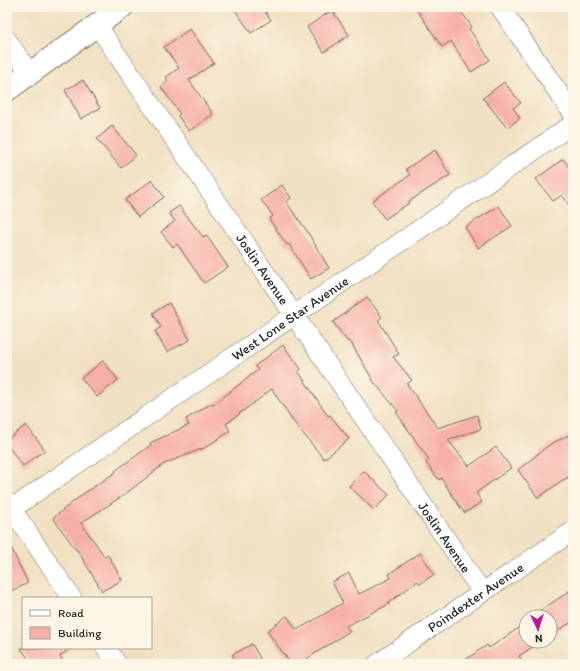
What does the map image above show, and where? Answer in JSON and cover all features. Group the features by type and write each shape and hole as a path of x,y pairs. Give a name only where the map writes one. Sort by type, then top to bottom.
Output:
{"street":[{"path":"7,90 122,7"},
{"path":"500,7 573,114"},
{"name":"Joslin Avenue","path":"97,25 482,592"},
{"path":"7,40 30,74"},
{"name":"West Lone Star Avenue","path":"8,508 295,316 573,124"},
{"path":"8,508 71,597"},
{"name":"Poindexter Avenue","path":"377,664 573,530"},
{"path":"107,649 117,664"}],"building":[{"path":"233,7 262,7 271,20 251,33"},
{"path":"415,7 458,7 472,27 469,29 490,60 471,72 451,41 442,47"},
{"path":"332,10 349,35 324,52 307,27"},
{"path":"190,29 214,63 189,80 213,114 189,131 178,116 180,114 161,87 168,81 166,77 179,68 164,47"},
{"path":"83,80 100,108 81,119 65,90"},
{"path":"504,82 521,103 513,108 520,118 507,128 483,98"},
{"path":"112,126 136,155 121,168 97,139"},
{"path":"435,150 450,175 385,219 372,201 410,175 406,169"},
{"path":"563,159 573,172 573,210 562,195 553,201 536,179"},
{"path":"152,180 164,197 138,217 125,200"},
{"path":"282,185 291,198 286,202 307,231 329,268 311,279 289,244 287,245 269,219 273,216 261,200"},
{"path":"179,206 203,237 206,235 228,267 204,283 177,244 173,247 161,232 175,221 169,213"},
{"path":"499,206 512,226 478,248 465,227"},
{"path":"367,297 382,317 378,320 399,354 393,357 412,380 407,384 438,428 477,415 481,429 448,440 469,466 496,447 511,468 476,493 482,502 464,513 441,478 439,480 426,463 429,460 396,412 398,411 374,382 350,341 348,342 333,322"},
{"path":"169,303 190,340 167,352 155,331 161,327 153,313"},
{"path":"283,345 301,369 298,371 328,416 330,415 349,439 324,459 292,420 272,389 226,424 230,431 204,448 164,464 124,495 81,523 105,557 108,555 122,580 102,591 78,551 53,518 83,494 116,472 115,471 151,445 150,443 189,425 186,419 212,403 213,405 258,370 255,366"},
{"path":"103,361 118,380 97,397 81,378"},
{"path":"26,425 45,450 23,466 7,445 7,440"},
{"path":"573,433 573,475 561,481 538,498 518,470 549,445"},
{"path":"364,471 389,495 374,510 349,486"},
{"path":"7,539 28,583 7,593"},
{"path":"420,553 434,574 420,584 418,581 388,603 389,604 346,626 350,631 299,664 291,664 267,631 287,616 297,630 343,603 332,582 349,573 359,594 391,578 389,574"},
{"path":"573,589 573,621 558,631 558,609 542,609"},
{"path":"518,628 518,649 529,649 519,656 525,664 459,664 487,645 489,648"},
{"path":"252,644 263,664 237,664 232,655"},
{"path":"21,648 70,649 60,656 65,664 32,664"}]}
